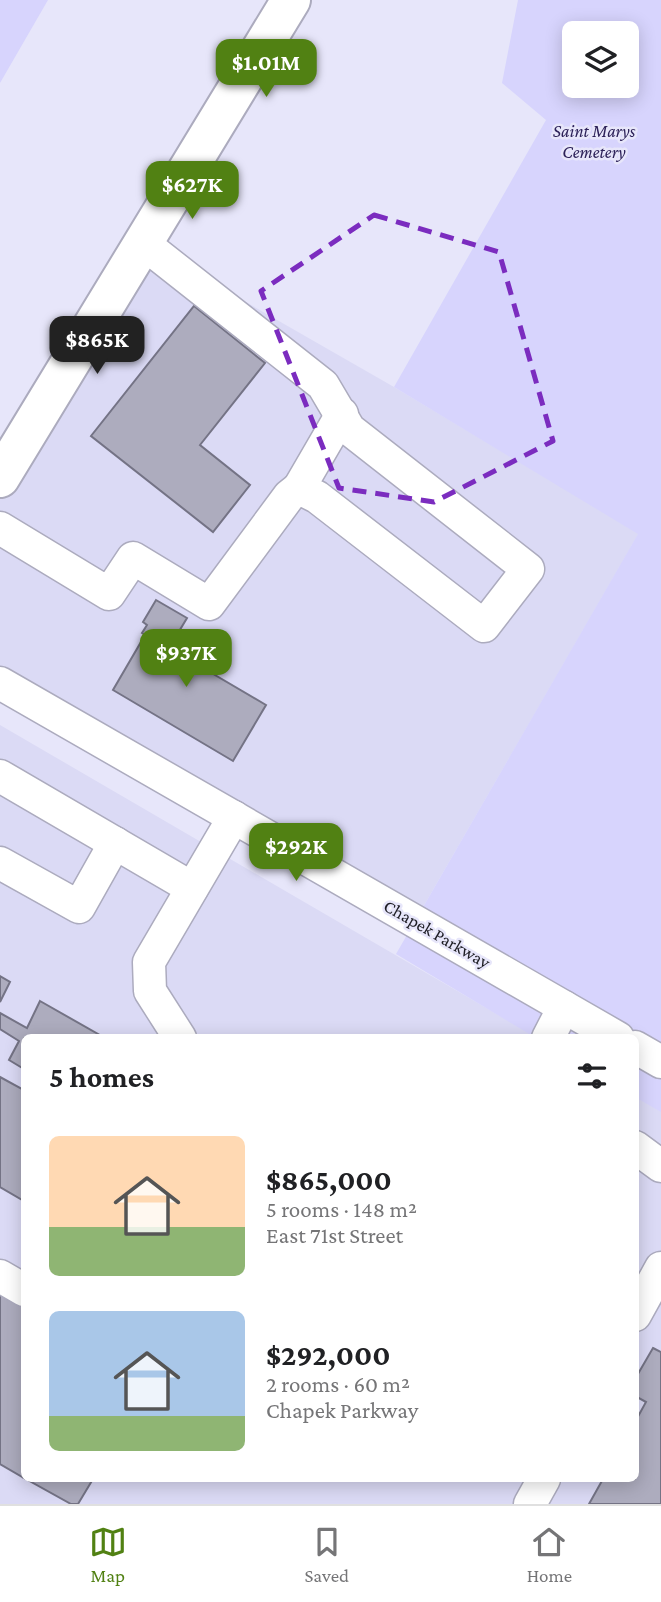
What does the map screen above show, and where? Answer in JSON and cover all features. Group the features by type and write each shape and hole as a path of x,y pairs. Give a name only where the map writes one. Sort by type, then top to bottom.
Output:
{"main road":[{"path":"0,478 291,0"}],"street":[{"path":"143,243 323,385 349,429 528,569 484,626 317,497 299,488"},
{"path":"0,528 108,594 133,558 209,604 289,496 299,488 342,414"},
{"name":"Chapek Parkway","path":"0,683 611,1034"},
{"path":"0,776 192,888"},
{"path":"177,1034 150,991 149,962 234,817"},
{"path":"0,863 79,907 115,844"},
{"path":"550,1034 564,1007"},
{"path":"639,1049 661,1062"},
{"path":"639,1150 661,1166"},
{"path":"639,1308 661,1268"},
{"path":"0,1276 21,1288"},
{"path":"530,1504 542,1482"}],"highlighted area":[{"path":"374,215 499,252 553,441 434,502 339,488 261,291"}],"shaded area":[{"path":"143,243 394,387 639,533 415,921 0,683 0,478"},
{"path":"0,725 531,1034 21,1034 21,1482 639,1482 639,1098 661,1111 661,1504 0,1504"}],"green space":[{"path":"0,0 48,0 0,83"},
{"name":"Saint Marys Cemetery","path":"518,0 661,0 661,1112 639,1099 639,1034 529,1034 396,954 638,534 394,387 546,120 502,83"}],"building":[{"path":"194,306 265,363 200,445 250,485 213,532 91,436"},
{"path":"156,600 187,618 169,648 266,705 233,761 113,690 145,635 142,633 147,625 143,622"},
{"path":"0,976 10,982 0,1002"},
{"path":"40,1001 98,1034 21,1034 21,1067 9,1060 19,1041 0,1029 0,1013 27,1028"},
{"path":"0,1077 21,1088 21,1199 0,1187"},
{"path":"0,1291 21,1303 21,1476 0,1464"},
{"path":"653,1348 661,1352 661,1504 589,1504 601,1482 639,1482 639,1415 646,1402 639,1398 639,1372"},
{"path":"31,1482 91,1482 78,1504 71,1504"}]}
